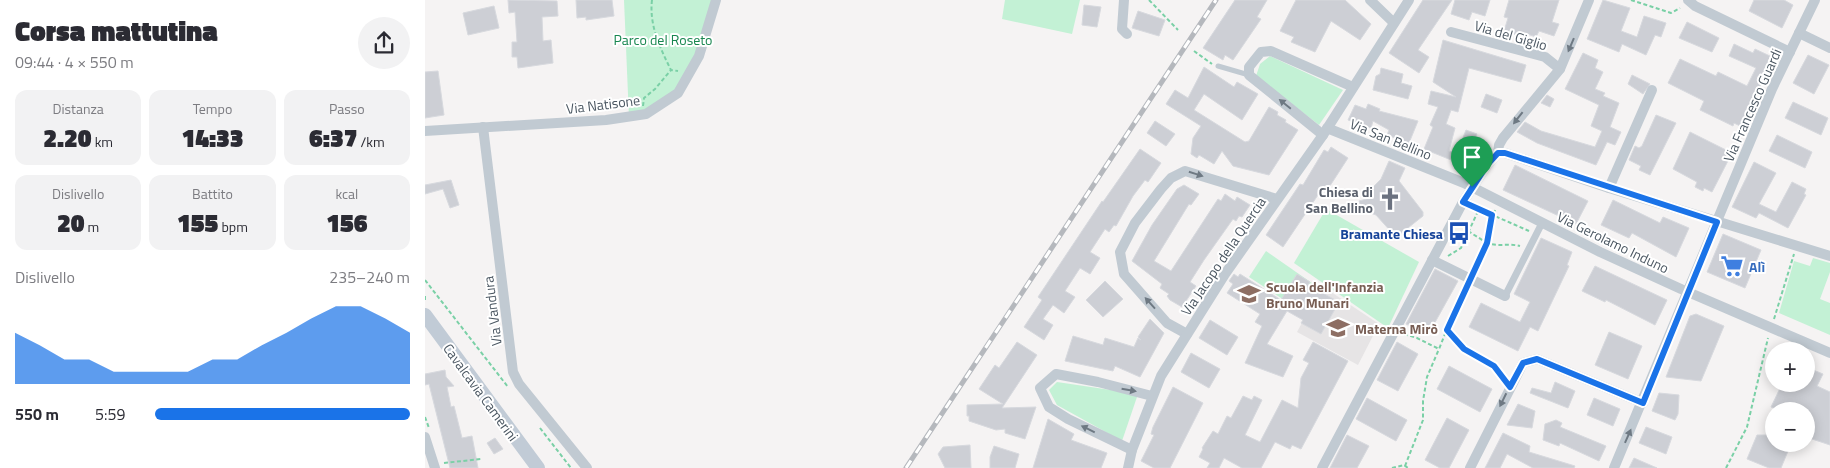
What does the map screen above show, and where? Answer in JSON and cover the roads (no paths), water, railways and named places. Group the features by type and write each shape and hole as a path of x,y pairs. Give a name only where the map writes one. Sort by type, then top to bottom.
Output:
{"main road":[{"name":"Cavalcavia Camerini","path":"425,315 538,468"}],"street":[{"name":"Via Natisone","path":"425,131 606,120 646,114 678,93 699,56 716,0"},
{"path":"1124,0 1122,29 1127,34"},
{"path":"1370,0 1394,23"},
{"name":"Via Jacopo della Quercia","path":"1128,468 1132,450 1161,376 1277,199 1325,131 1409,0"},
{"path":"1322,468 1434,262 1463,202 1498,153 1499,145 1503,138 1560,69 1589,0"},
{"path":"1688,0 1695,6 1790,52"},
{"name":"Via Francesco Guardi","path":"1614,468 1643,403 1772,89 1815,0"},
{"name":"Via del Giglio","path":"1451,32 1545,57 1560,69"},
{"path":"1799,33 1830,48"},
{"path":"1325,131 1249,75 1249,67 1261,52 1271,51 1353,86"},
{"path":"1609,188 1651,90"},
{"name":"Via Vandura","path":"483,127 513,372 519,384 587,468"},
{"name":"Via San Bellino","path":"1325,131 1472,187"},
{"path":"1498,153 1514,156 1609,188 1830,256"},
{"path":"1187,334 1167,323 1124,274 1120,252 1135,223 1171,178 1185,171 1277,199"},
{"name":"Via Gerolamo Induno","path":"1472,187 1542,223 1687,292 1830,353"},
{"path":"1434,262 1505,296 1542,223"},
{"path":"1470,468 1523,363 1537,359 1643,403"},
{"path":"1132,450 1068,419 1049,407 1040,388 1056,374 1098,382 1152,396"},
{"path":"425,437 435,467"}],"lane":[{"path":"1218,66 1249,75"}],"railway":[{"path":"906,468 1216,0"}],"place":[{"name":"Chiesa di San Bellino","path":"1390,199"},
{"name":"Bramante Chiesa","path":"1459,233"},
{"name":"Alì","path":"1732,266"},
{"name":"Scuola dell'Infanzia Bruno Munari","path":"1249,294"},
{"name":"Materna Mirò","path":"1338,328"}],"park label":[{"name":"Parco del Roseto","path":"663,39"}]}
